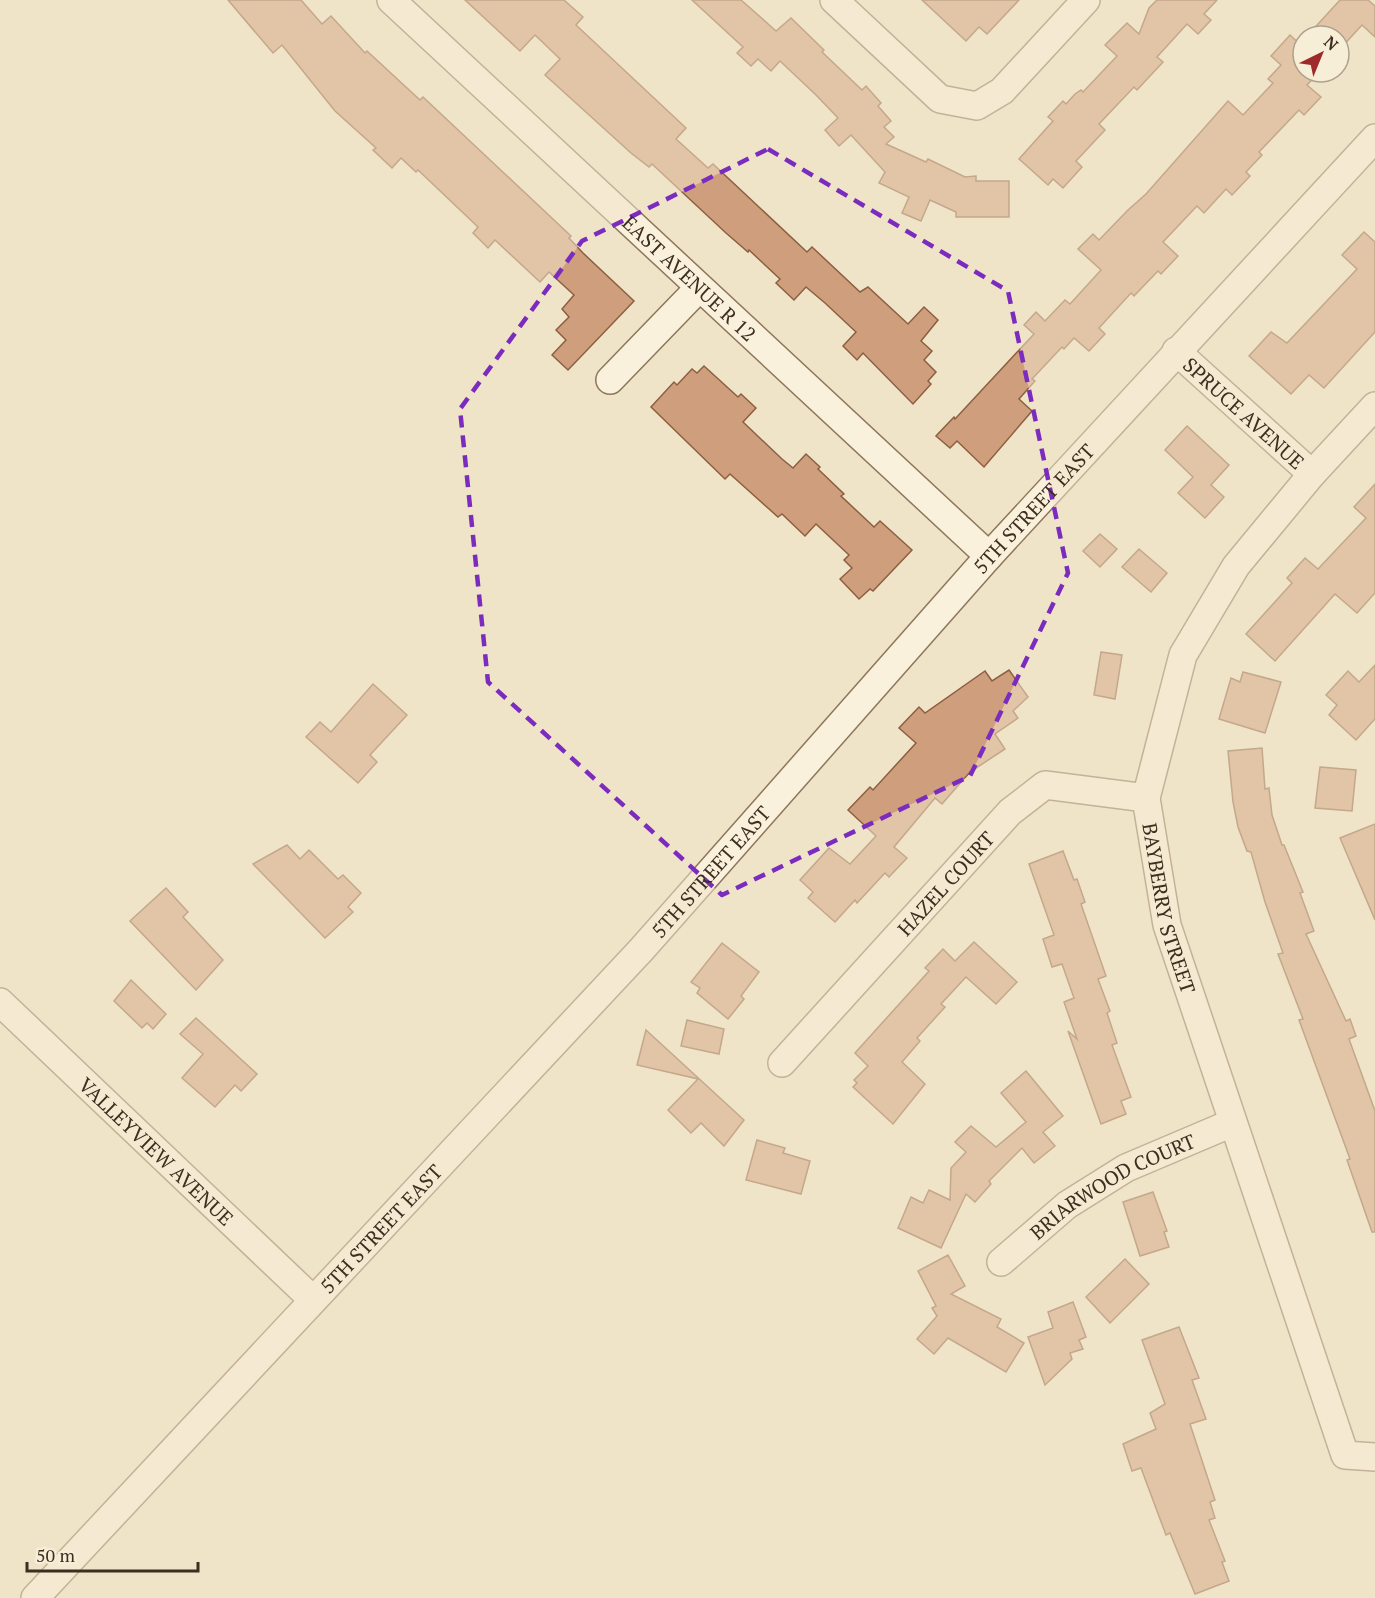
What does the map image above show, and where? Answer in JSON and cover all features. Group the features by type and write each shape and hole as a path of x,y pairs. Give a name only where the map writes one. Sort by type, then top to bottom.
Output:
{"street":[{"name":"EAST AVENUE R 12","path":"391,0 698,289 988,556"},
{"path":"834,0 940,99 977,106 1002,92 1086,0"},
{"name":"5TH STREET EAST","path":"35,1598 312,1299 642,949 988,556 1375,138"},
{"path":"610,380 698,289"},
{"name":"SPRUCE AVENUE","path":"1176,351 1312,474"},
{"name":"BAYBERRY STREET","path":"1375,406 1312,474 1236,566 1183,655 1146,798 1167,925 1345,1455 1375,1457"},
{"name":"HAZEL COURT","path":"782,1063 1010,812 1045,785 1146,798"},
{"name":"VALLEYVIEW AVENUE","path":"0,1002 312,1299"},
{"name":"BRIARWOOD COURT","path":"1001,1262 1067,1205 1126,1168 1232,1123"}],"highlighted area":[{"path":"768,149 1008,291 1068,573 970,776 722,895 488,682 460,409 582,241"}],"building":[{"path":"228,0 301,0 322,24 331,16 365,53 367,51 420,100 423,97 571,236 569,238 583,253 634,301 568,370 552,355 566,340 556,330 569,317 562,309 574,295 549,272 540,282 495,240 488,248 473,233 478,227 418,170 416,172 401,158 392,168 373,150 376,148 335,111 282,45 273,53"},
{"path":"465,0 564,0 583,17 576,25 686,128 676,139 708,168 713,164 807,252 812,247 860,292 868,287 908,324 924,307 938,320 921,341 932,351 924,360 936,372 928,381 931,384 913,404 863,353 857,360 843,346 856,332 825,303 806,287 794,300 776,283 780,279 749,250 748,252 726,233 652,164 649,167 631,153 545,75 560,59 535,35 520,51"},
{"path":"692,0 741,0 776,31 791,18 862,90 866,86 881,103 878,106 891,121 884,127 894,137 886,144 926,162 928,159 965,177 976,176 976,181 1009,181 1009,217 956,217 956,212 930,200 921,221 902,213 909,197 879,183 885,172 851,135 839,146 825,130 838,118 816,95 780,61 771,71 758,59 751,66 737,53 743,47"},
{"path":"922,0 1019,0 987,34 979,27 966,41"},
{"path":"1157,0 1217,0 1204,14 1211,20 1198,34 1187,24 1157,57 1163,62 1137,90 1134,87 1099,124 1105,130 1076,161 1082,167 1063,188 1053,179 1048,185 1019,159 1053,121 1048,117 1063,101 1066,104 1075,94 1081,90 1083,92 1117,56 1105,45 1127,23 1139,34 1149,8"},
{"path":"1340,0 1368,0 1375,6 1375,37 1362,25 1351,37 1351,24 1318,24"},
{"path":"1290,35 1291,84 1308,84 1321,97 1304,115 1299,110 1259,152 1262,155 1246,172 1250,176 1232,195 1226,189 1204,213 1197,206 1163,242 1178,256 1161,274 1158,271 1134,296 1131,293 1099,328 1105,334 1089,351 1074,338 1064,349 1062,347 1032,379 1035,381 1019,399 1032,411 984,467 957,441 950,448 936,436 954,417 955,419 1034,334 1024,325 1036,312 1045,321 1065,300 1070,304 1101,270 1078,249 1093,234 1099,240 1146,194 1228,101 1243,115 1273,83 1268,79 1281,65 1271,56"},
{"path":"1364,232 1375,242 1375,332 1324,388 1309,375 1291,394 1249,356 1271,332 1287,343 1357,269 1342,255"},
{"path":"704,366 738,397 741,394 756,408 743,422 782,459 793,468 806,454 844,494 841,496 874,527 880,521 912,550 873,591 870,589 859,599 840,579 852,568 844,560 849,555 816,524 805,536 782,514 778,517 730,474 725,479 651,407 674,382 677,385 692,369 697,373"},
{"path":"1187,426 1229,465 1211,485 1224,497 1205,518 1178,493 1193,477 1165,450"},
{"path":"1375,484 1375,593 1357,613 1335,594 1275,661 1246,634 1292,583 1287,578 1305,558 1318,569 1366,518 1354,507"},
{"path":"1100,534 1117,549 1100,567 1083,551"},
{"path":"1139,549 1167,573 1151,592 1122,567"},
{"path":"1101,652 1122,655 1115,699 1094,695"},
{"path":"1375,665 1375,719 1356,740 1329,715 1337,705 1326,695 1348,671 1359,682"},
{"path":"1009,670 1028,697 1013,711 1018,718 995,734 1005,749 970,772 942,804 935,798 894,847 907,858 889,877 885,873 857,903 855,900 835,922 808,898 813,892 800,880 829,848 850,864 876,836 848,810 870,787 873,790 916,743 899,728 919,707 925,713 985,671 992,681"},
{"path":"1243,672 1281,682 1265,733 1219,719 1231,678 1240,682"},
{"path":"373,684 407,715 370,755 377,762 358,783 306,737 320,722 331,732"},
{"path":"1262,748 1265,789 1269,788 1272,815 1282,845 1284,845 1303,892 1300,893 1314,931 1306,934 1346,1021 1350,1019 1356,1036 1349,1039 1375,1111 1375,1232 1372,1232 1347,1160 1350,1159 1299,1020 1303,1019 1278,954 1283,953 1251,852 1247,851 1238,827 1228,751"},
{"path":"1320,767 1356,770 1352,811 1315,808"},
{"path":"1375,824 1375,920 1340,838"},
{"path":"287,845 300,859 309,850 338,879 343,875 361,893 348,907 353,912 325,938 253,864"},
{"path":"1063,851 1085,902 1081,904 1106,976 1098,979 1110,1011 1107,1013 1117,1043 1112,1045 1131,1097 1121,1101 1126,1114 1101,1124 1068,1031 1077,1039 1064,1002 1074,998 1062,964 1052,967 1043,939 1054,935 1029,864"},
{"path":"166,888 188,912 183,917 223,960 196,990 130,921"},
{"path":"974,942 1017,982 996,1004 966,977 941,1004 945,1007 917,1038 920,1041 902,1062 925,1084 893,1124 853,1087 857,1083 854,1080 868,1066 855,1053 929,971 925,968 943,949 955,961"},
{"path":"722,943 759,972 741,996 744,999 728,1019 697,993 700,988 691,982"},
{"path":"131,980 166,1014 153,1029 147,1023 142,1028 114,1001"},
{"path":"196,1018 257,1074 241,1091 235,1085 215,1107 182,1078 203,1054 180,1034"},
{"path":"687,1020 724,1029 719,1054 681,1046"},
{"path":"646,1030 744,1120 724,1146 701,1123 691,1133 668,1110 698,1079 637,1065"},
{"path":"1026,1071 1063,1116 1043,1132 1055,1146 1034,1163 1022,1148 989,1181 991,1184 975,1202 966,1194 941,1248 898,1228 911,1197 923,1203 929,1190 950,1200 951,1168 966,1152 955,1142 971,1126 996,1147 1026,1122 1001,1093"},
{"path":"757,1140 785,1148 783,1153 810,1161 801,1194 746,1180"},
{"path":"1153,1192 1167,1231 1164,1232 1169,1247 1140,1256 1123,1202"},
{"path":"948,1255 965,1286 951,1294 1001,1319 997,1327 1024,1343 1006,1372 948,1338 934,1354 917,1339 937,1316 932,1308 936,1306 918,1271"},
{"path":"1125,1259 1149,1284 1110,1323 1086,1297"},
{"path":"1073,1302 1086,1337 1079,1340 1083,1349 1070,1353 1072,1359 1045,1385 1028,1337 1053,1328 1048,1312"},
{"path":"1179,1327 1199,1378 1192,1380 1206,1419 1190,1424 1215,1500 1210,1502 1215,1518 1209,1520 1225,1561 1222,1562 1229,1581 1195,1594 1170,1533 1166,1535 1141,1468 1132,1471 1123,1444 1156,1429 1150,1413 1165,1404 1142,1340"}]}
